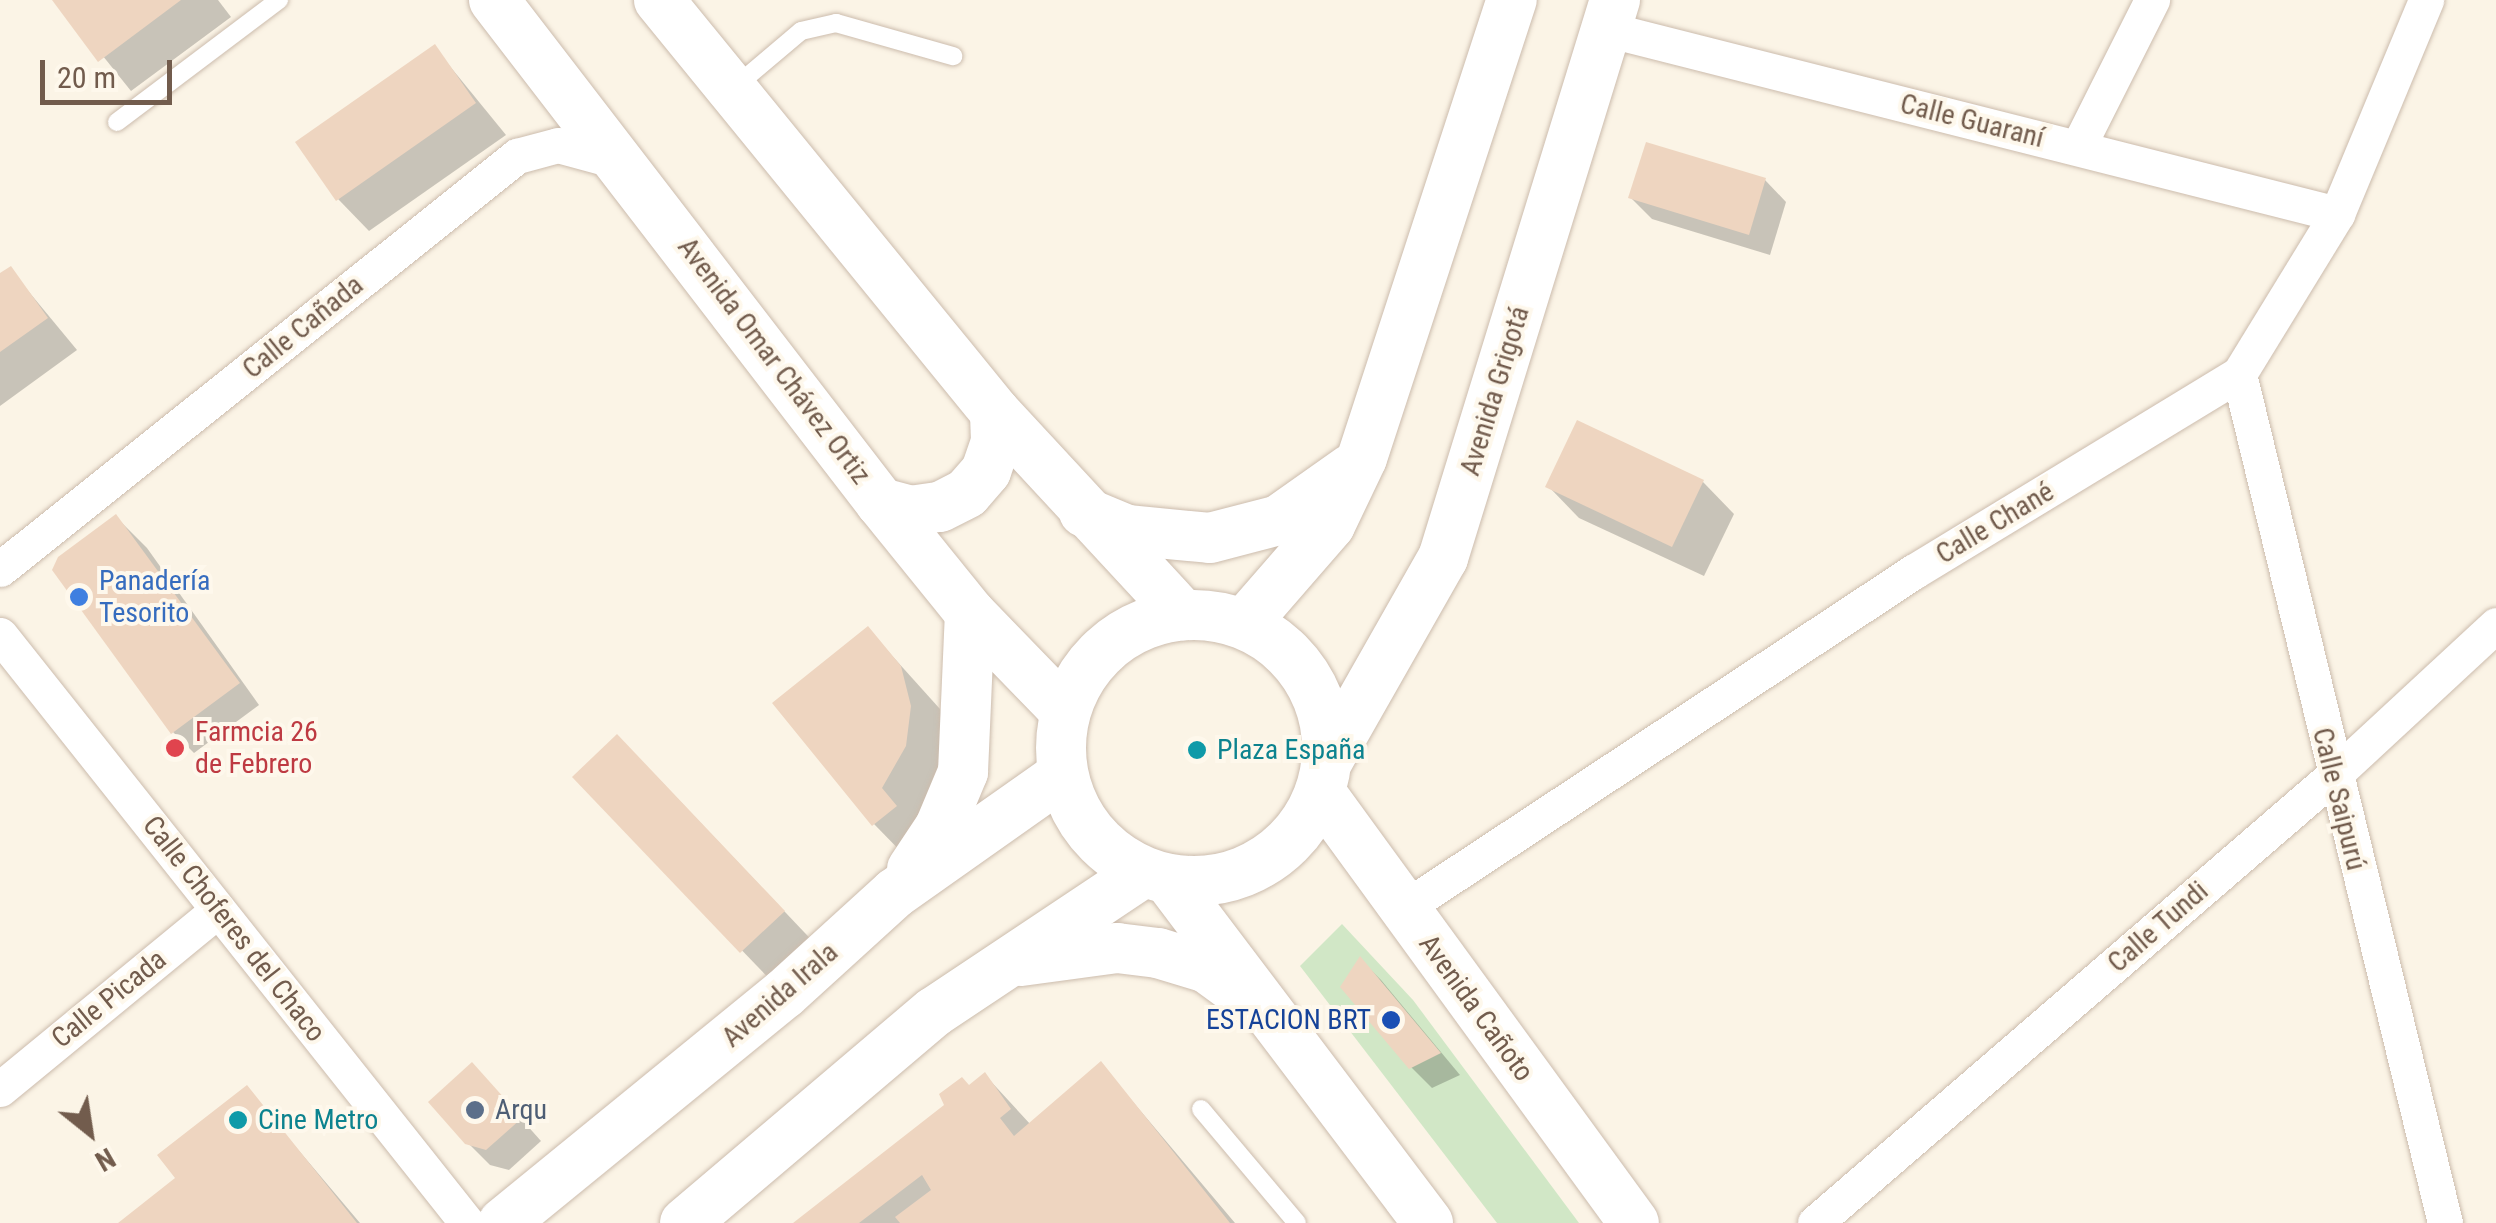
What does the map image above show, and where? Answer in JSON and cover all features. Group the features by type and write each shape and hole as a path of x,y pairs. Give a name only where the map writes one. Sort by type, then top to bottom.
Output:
{"main road":[{"name":"Avenida Omar Chávez Ortiz","path":"494,0 625,164 881,503 970,613 1066,711"},
{"path":"659,0 995,412 1079,510 1182,615"},
{"path":"1244,624 1330,525 1362,458 1512,0"},
{"name":"Avenida Grigotá","path":"1323,776 1443,558 1610,15"},
{"path":"881,503 910,511 940,507 967,494 986,470 996,442 995,412"},
{"path":"1079,510 1128,530 1210,538 1279,520 1324,494 1362,458"},
{"path":"895,893 940,827 964,772 970,613"},
{"path":"685,1223 934,1012 1002,964 1156,876 1218,879 1265,860 1302,826 1323,776 1324,715 1304,672 1272,639 1244,624 1182,615 1148,622 1102,650 1066,711 1062,775 1090,833 1156,876 1269,1013 1428,1223"},
{"name":"Avenida Irala","path":"503,1223 769,1006 895,893 1062,775"},
{"name":"Avenida Cañoto","path":"1323,776 1404,908 1634,1223"},
{"path":"1002,964 1074,951 1158,952 1206,968 1269,1013"}],"street":[{"path":"2078,147 2152,0"},
{"name":"Calle Chané","path":"1404,908 1914,572 2239,374 2337,214 2426,0"},
{"name":"Calle Guaraní","path":"1610,15 2078,147 2337,214"},
{"name":"Calle Cañada","path":"0,570 517,156 558,146 588,148 625,164"},
{"name":"Calle Saipurú","path":"2239,374 2332,776 2444,1223"},
{"name":"Calle Tundi","path":"1814,1223 2332,776 2496,624"},
{"name":"Calle Choferes del Chaco","path":"0,635 466,1223"},
{"name":"Calle Picada","path":"0,1088 218,910"}],"lane":[{"path":"117,122 279,0"},
{"path":"732,89 801,32 836,23 953,56"},
{"path":"1201,1109 1297,1223"}],"green space":[{"path":"1342,924 1413,1000 1579,1223 1497,1223 1300,966"}],"building":[{"path":"52,0 181,0 98,62"},
{"path":"435,44 476,103 336,201 295,142"},
{"path":"1646,142 1766,178 1749,235 1628,198"},
{"path":"11,266 48,318 0,352 0,273"},
{"path":"1577,420 1704,480 1672,547 1545,487"},
{"path":"116,514 240,683 171,734 52,570 58,557"},
{"path":"868,626 901,666 911,706 906,746 882,788 897,806 872,826 772,703"},
{"path":"617,734 785,911 740,953 572,777"},
{"name":"ESTACION BRT","path":"1360,956 1441,1053 1409,1069 1340,987"},
{"path":"1101,1061 1230,1223 900,1223 895,1217 931,1190 922,1175 859,1223 793,1223 944,1105 939,1094 962,1077 969,1085 985,1072 1011,1109 1000,1118 1014,1136"},
{"name":"Arqu","path":"472,1062 522,1118 486,1150 465,1144 428,1102"},
{"name":"Cine Metro","path":"247,1085 357,1223 118,1223 175,1178 157,1155"}],"place":[{"name":"Panadería Tesorito","path":"79,597"},
{"name":"Farmcia 26 de Febrero","path":"175,748"},
{"name":"Plaza España","path":"1197,750"},
{"name":"ESTACION BRT","path":"1391,1020"},
{"name":"Arqu","path":"475,1110"},
{"name":"Cine Metro","path":"238,1120"}]}
